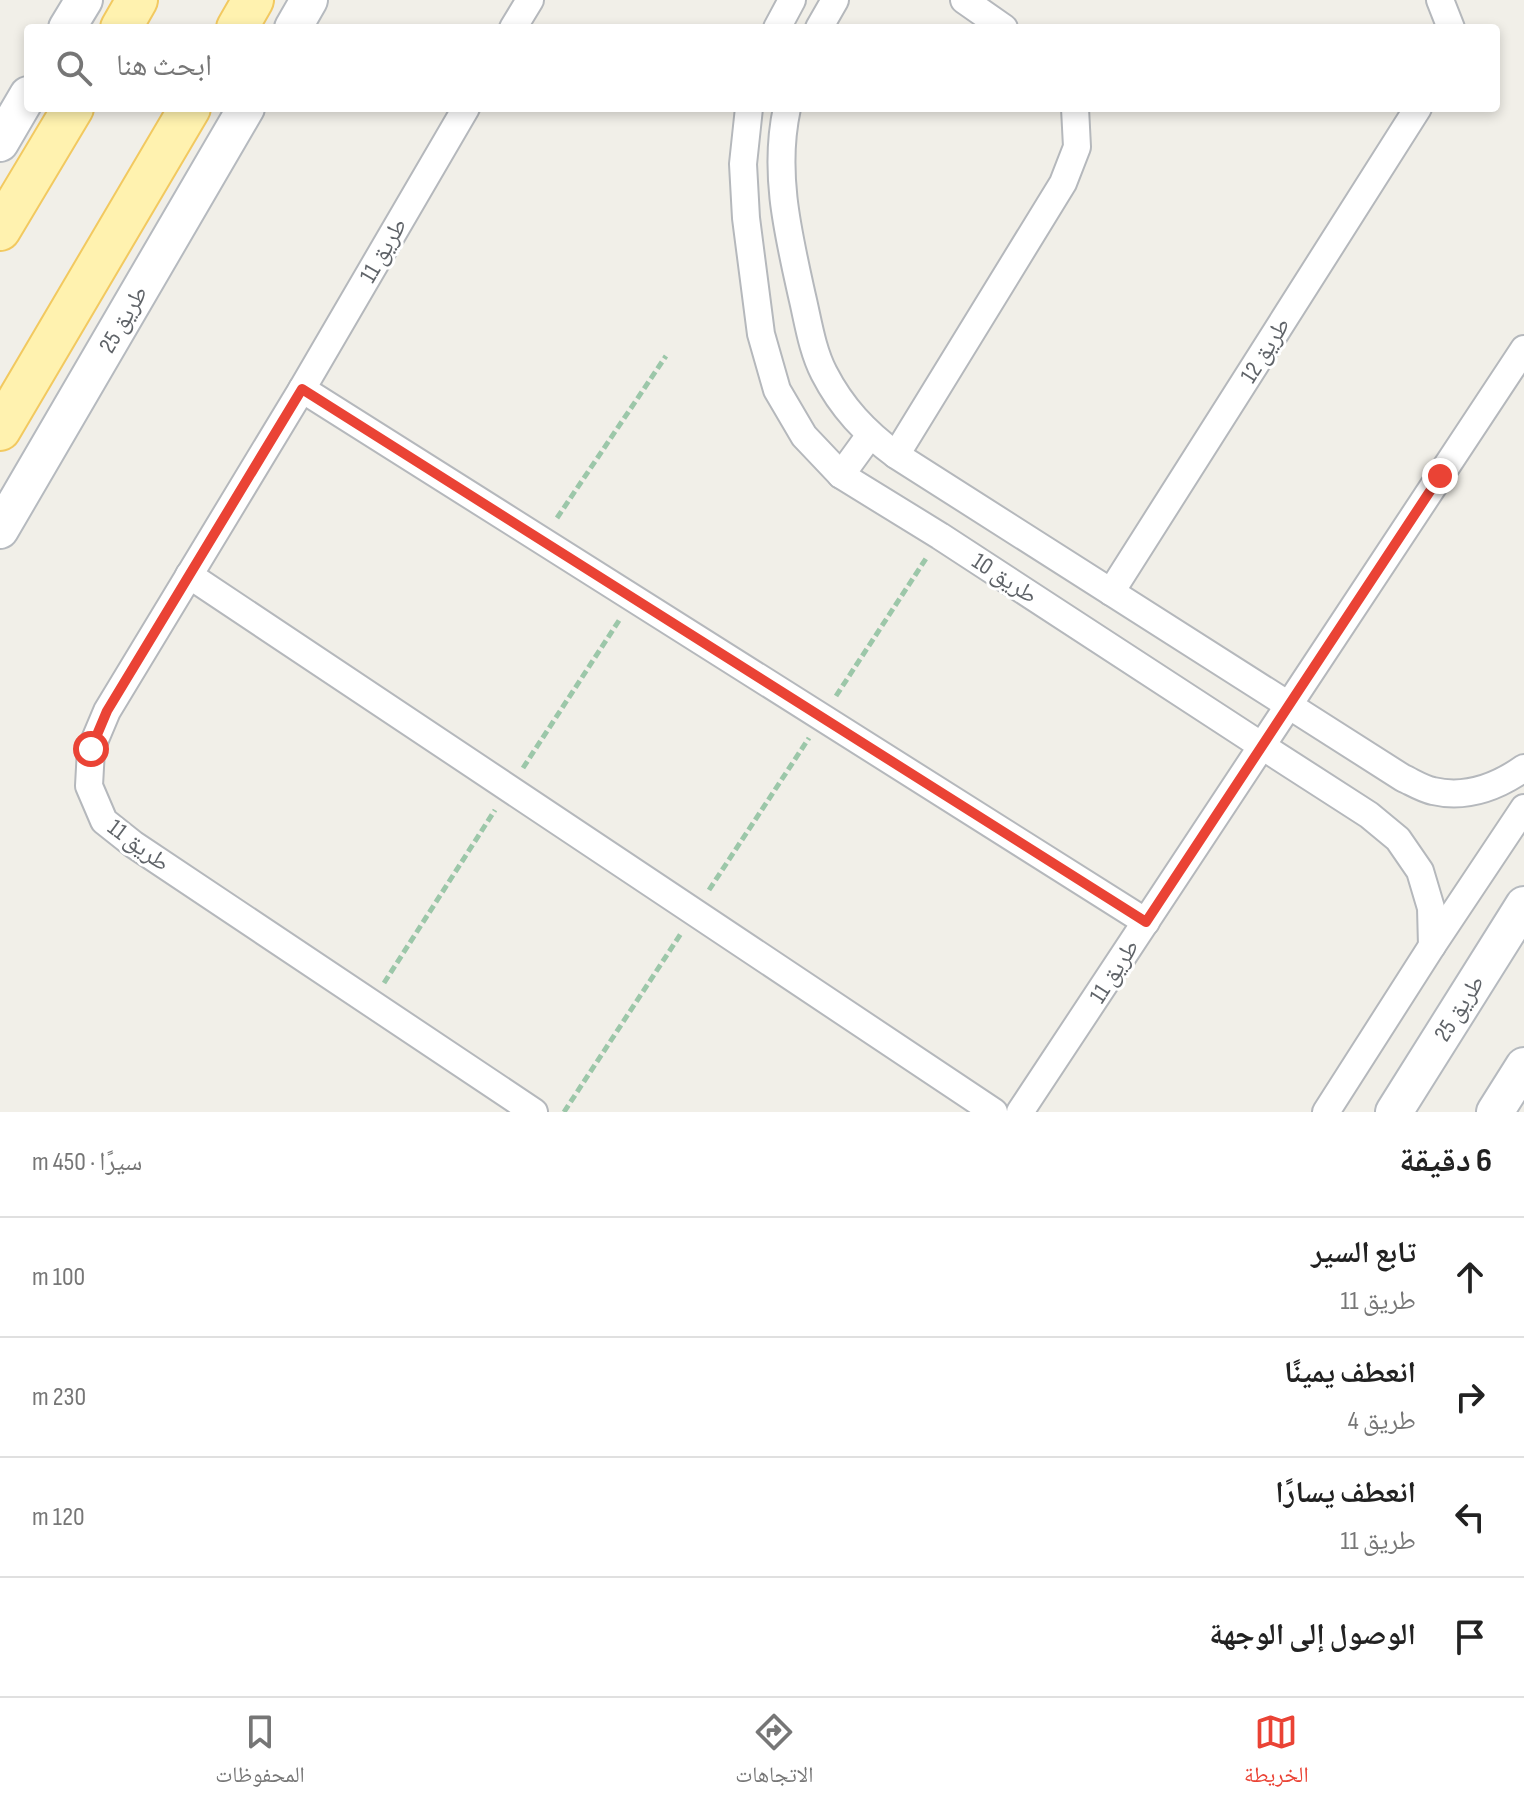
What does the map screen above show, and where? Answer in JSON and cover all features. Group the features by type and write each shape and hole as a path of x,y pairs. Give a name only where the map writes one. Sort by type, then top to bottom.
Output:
{"main road":[{"path":"123,24 137,0"},
{"path":"239,24 253,0"},
{"path":"0,230 71,112"},
{"path":"0,430 188,112"}],"street":[{"path":"69,24 84,0"},
{"path":"295,24 309,0"},
{"path":"515,24 530,0"},
{"path":"779,24 792,0"},
{"path":"821,24 835,0"},
{"path":"964,0 998,24"},
{"path":"1440,0 1449,24"},
{"path":"0,143 24,102"},
{"name":"طريق 25","path":"0,530 244,112"},
{"name":"طريق 11","path":"464,112 302,389 107,711 91,749 89,786 104,821 133,844 534,1112"},
{"name":"طريق 10","path":"749,112 743,164 746,218 761,334 777,390 804,436 841,475 1369,815 1398,839 1420,871 1431,908 1432,946"},
{"name":"طريق 10","path":"786,112 780,174 785,219 810,332 822,371 843,405 870,435 896,455 1403,778 1431,791 1462,794 1493,787 1524,768"},
{"path":"896,455 1063,183 1077,147 1075,112"},
{"name":"طريق 12","path":"1111,592 1415,112"},
{"name":"طريق 11","path":"1020,1112 1524,349"},
{"path":"302,389 1146,922"},
{"path":"841,475 870,435"},
{"path":"189,575 994,1112"},
{"path":"1326,1112 1524,808"},
{"name":"طريق 25","path":"1394,1112 1524,905"},
{"path":"1495,1112 1524,1066"}],"path":[{"path":"542,540 666,356"},
{"path":"564,1112 940,536"}],"route":[{"path":"91,749 107,711 302,389 1146,922 1440,476"}]}
